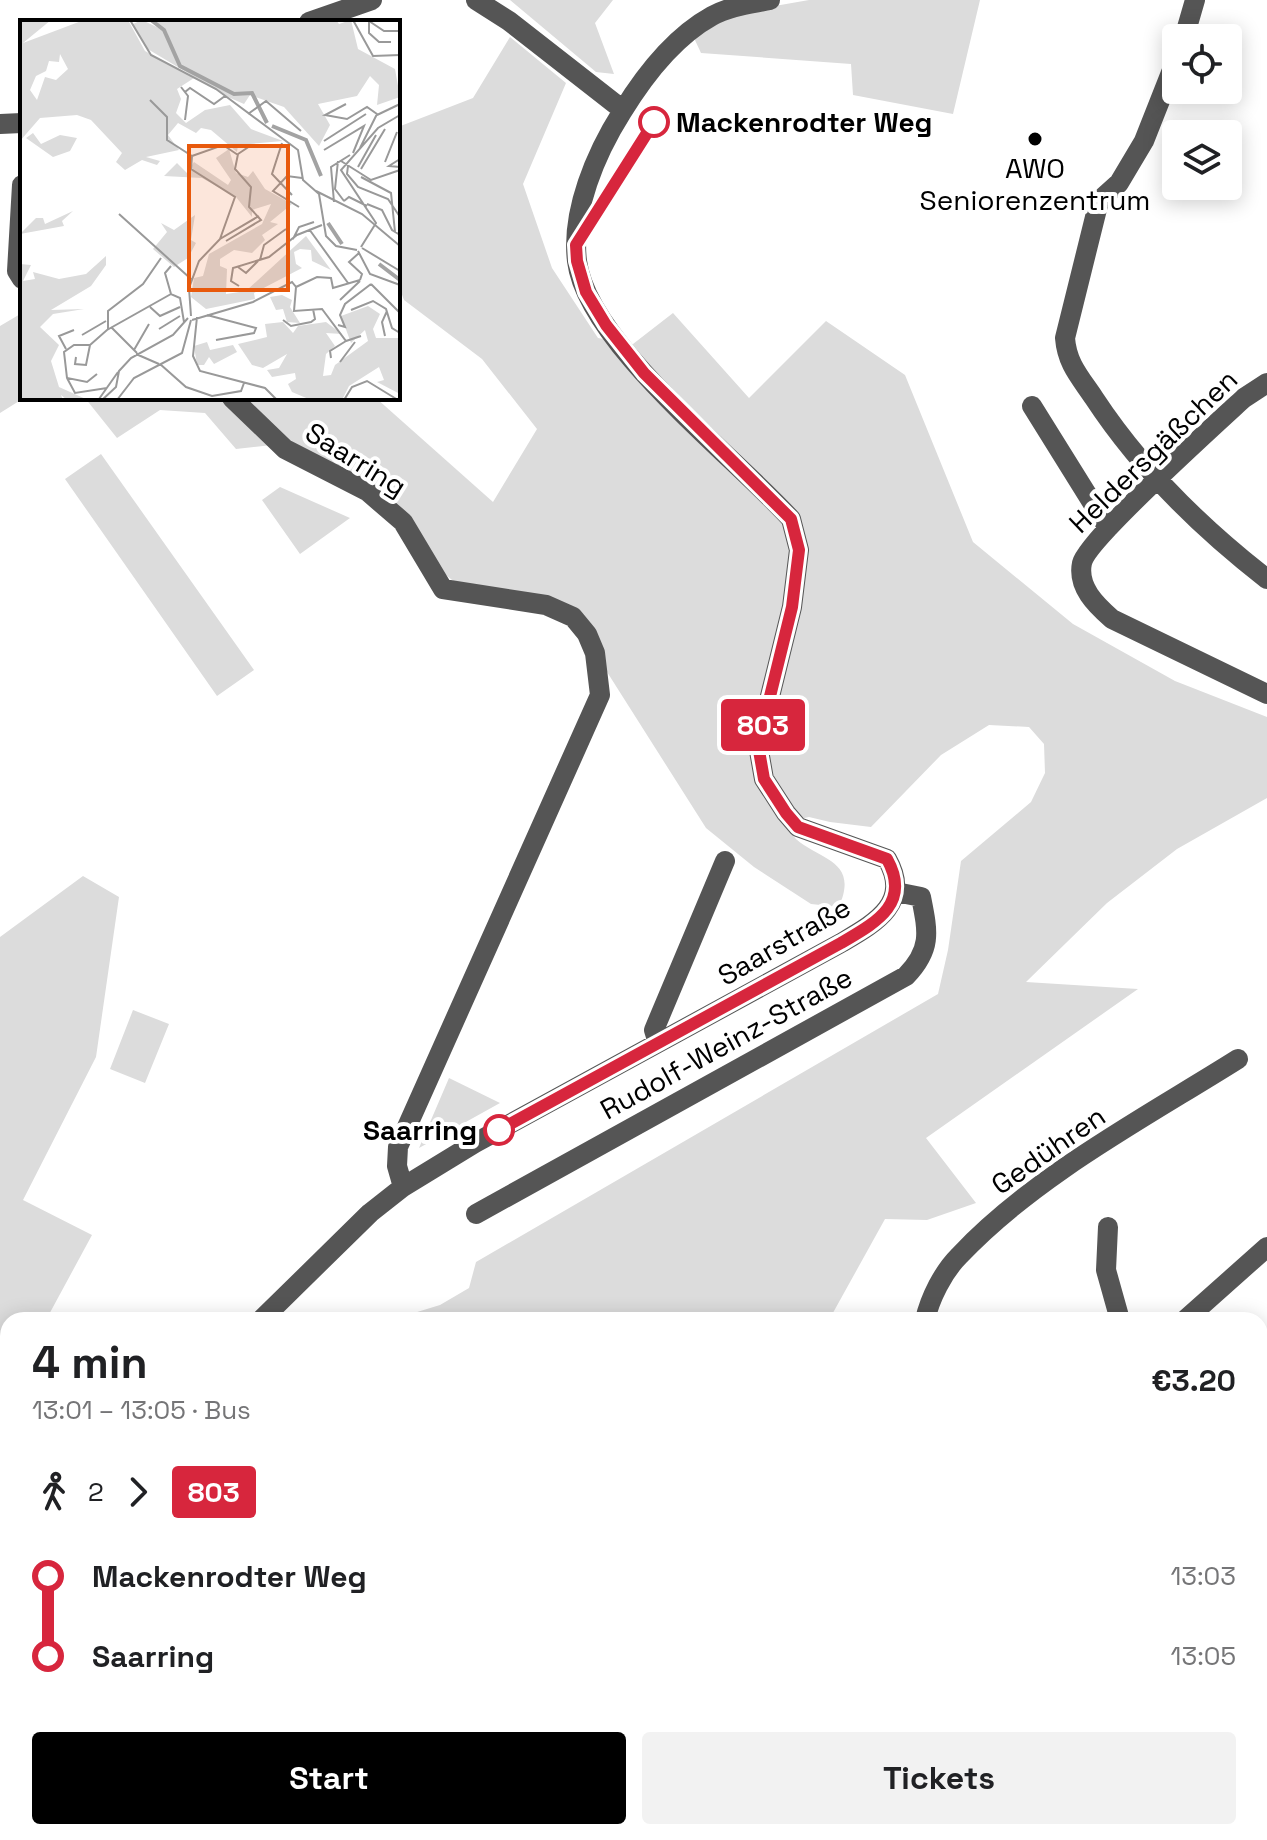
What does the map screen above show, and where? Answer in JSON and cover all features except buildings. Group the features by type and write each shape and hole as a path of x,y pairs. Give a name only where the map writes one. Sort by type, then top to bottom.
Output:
{"street":[{"path":"315,20 372,0"},
{"path":"476,0 509,21 623,110"},
{"path":"770,0 713,15 690,31 653,68 623,110 597,159 577,224 577,261 586,292 606,325 644,373 791,519 799,550 792,607 758,745 764,779 798,827 887,859 896,874 896,892"},
{"path":"1188,24 1195,0"},
{"path":"1162,95 1144,141 1119,183 1099,201 1065,338 1066,356 1113,427 1184,509 1267,579"},
{"path":"0,124 20,123"},
{"path":"20,219 17,271 20,276"},
{"name":"Heldersgäßchen","path":"1267,383 1244,398 1108,528 1085,553 1081,568 1084,588 1096,605 1112,619 1156,643 1267,694"},
{"name":"Saarring","path":"234,400 285,449 367,491 403,522 443,589 546,605 573,617 587,634 595,653 600,695 398,1147 397,1166 403,1187"},
{"path":"1032,406 1108,528"},
{"path":"658,1043 654,1030 725,861"},
{"name":"Saarstraße","path":"269,1312 370,1213 403,1187 475,1143 869,926 888,910 896,892"},
{"name":"Rudolf-Weinz-Straße","path":"476,1214 906,976 919,962 927,943 926,923 921,897 896,892"},
{"name":"Gedühren","path":"927,1312 929,1303 957,1258 1004,1214 1056,1174 1238,1059"},
{"path":"1108,1227 1106,1270 1118,1312"},
{"path":"1194,1312 1267,1247"}],"shaded area":[{"path":"510,0 613,0 595,23 614,74 596,72"},
{"path":"809,0 980,0 953,114 853,95 851,64 701,53 694,38 736,13"},
{"path":"510,37 566,83 523,184 552,268 598,338 633,344 673,313 749,398 826,321 905,375 973,542 1073,624 1175,681 1267,717 1267,798 1177,849 1107,903 1026,982 1138,989 926,1138 976,1203 927,1220 885,1219 833,1312 417,1312 440,1305 469,1288 476,1262 938,994 961,861 1031,802 1045,773 1044,744 1029,727 989,725 941,755 871,827 809,817 786,822 796,839 834,864 844,880 839,907 811,904 754,867 706,828 595,653 585,619 462,588 436,567 408,518 290,443 236,449 205,413 160,410 117,438 87,400 378,400 493,502 537,429 482,359 404,300 400,289 400,126 473,98"},
{"path":"20,314 21,400 0,413 0,326"},
{"path":"101,454 254,670 217,696 65,479"},
{"path":"280,487 350,518 300,554 262,500"},
{"path":"83,876 119,897 96,1057 23,1200 92,1235 50,1312 0,1312 0,937"},
{"path":"133,1010 169,1024 145,1083 110,1069"},
{"path":"449,1078 500,1103 419,1148"}],"bus line":[{"name":"803","path":"499,1130 841,943 888,910 896,892 896,874 887,859 798,827 764,779 758,745 792,607 799,550 791,519 644,373 606,325 586,292 580,275 576,245 654,122"}],"place":[{"name":"Mackenrodter Weg","path":"654,122"},
{"name":"AWO Seniorenzentrum","path":"1035,139"},
{"name":"Saarring","path":"499,1130"}]}
